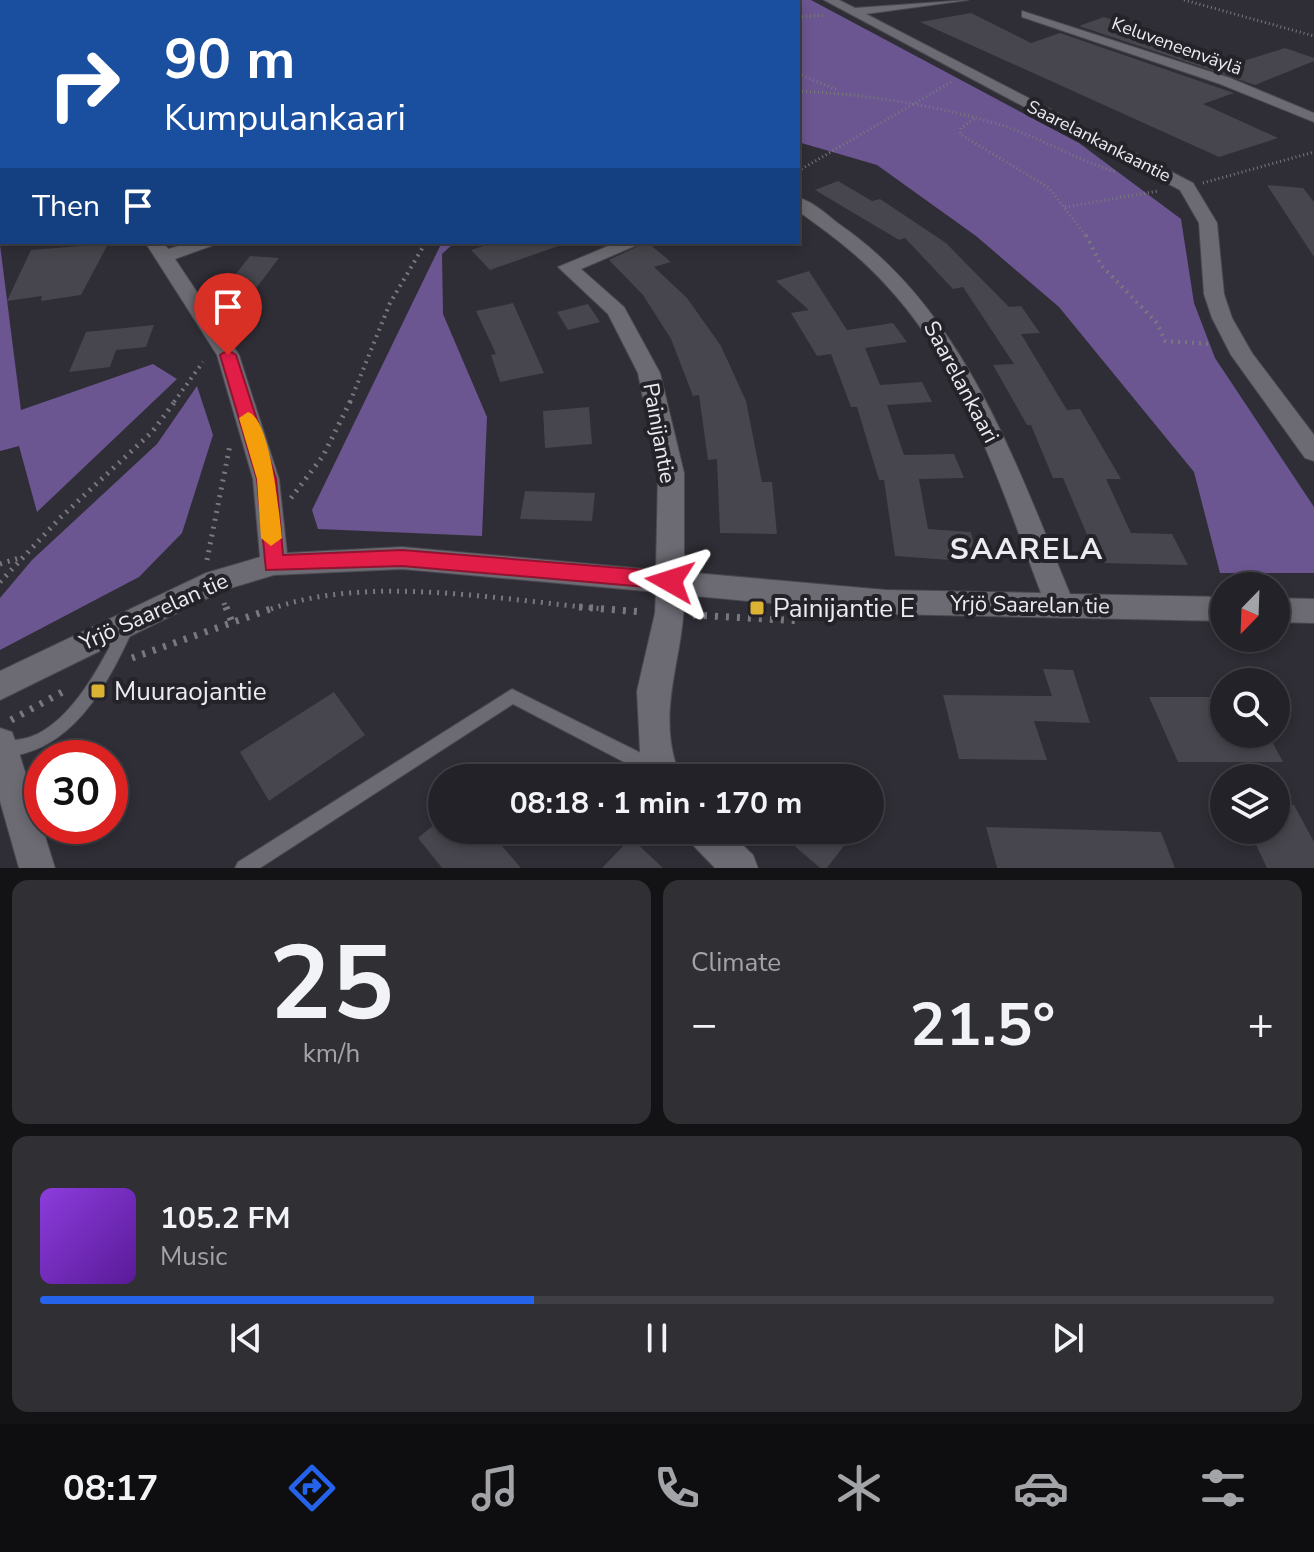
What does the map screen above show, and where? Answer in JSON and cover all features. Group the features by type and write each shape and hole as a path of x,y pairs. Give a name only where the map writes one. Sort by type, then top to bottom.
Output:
{"street":[{"name":"Saarelankankaantie","path":"830,0 1187,187 1208,223 1214,294 1236,344 1314,452"},
{"path":"852,12 962,0"},
{"name":"Keluveneenväylä","path":"1026,14 1225,81 1314,118"},
{"name":"Saarelankaari","path":"800,204 839,227 925,315 983,413 1060,606"},
{"path":"198,244 160,249 228,355 266,479 274,564"},
{"name":"Painijantie","path":"630,244 568,267 617,311 649,373 671,473 670,613 653,691 660,764"},
{"name":"Yrjö Saarelan tie","path":"0,686 130,620 216,581 274,564 402,558 886,602 1210,609"},
{"path":"1290,610 1314,611"},
{"path":"1,740 37,868"},
{"path":"716,844 740,868"}],"lane":[{"path":"1,740 37,742 69,719 107,668 130,620"},
{"path":"244,868 512,696 642,764"}],"path":[{"path":"1184,0 1314,36"},
{"path":"800,170 888,122 910,103 968,73"},
{"path":"800,75 843,92"},
{"path":"800,91 843,92 993,122 1068,152 1086,163 1130,176"},
{"path":"974,119 961,128 960,134 982,151 1032,175 1065,207 1081,225 1101,265 1157,323 1165,341 1179,345 1236,344"},
{"path":"1065,207 1187,187 1314,152"},
{"path":"270,521 304,485 326,449 360,381 387,310 425,244"},
{"path":"198,353 208,375"},
{"path":"0,582 152,432 203,362"},
{"path":"231,620 205,556 232,440"},
{"path":"0,564 25,555"},
{"path":"1,740 107,668 231,620 290,602 372,590 770,621 813,621"}],"shaded area":[{"path":"800,0 811,0 1079,143 1181,219 1194,303 1215,358 1314,507 1314,573 1220,572 1194,472 1059,307 976,236 877,165 800,143"},
{"path":"441,244 453,244 442,254 443,314 487,417 482,536 318,529 312,510"},
{"path":"0,245 21,410 153,364 177,379 37,512 19,446 0,451"},
{"path":"197,386 213,435 182,533 139,577 0,650 0,598 32,560 157,444"}],"building":[{"path":"971,13 1031,43 1060,33 1234,93 1203,104 1278,138 1219,157 920,22"},
{"path":"1104,17 1237,63 1285,48 1314,58 1314,61 1255,85 1079,26"},
{"path":"838,181 872,201 880,199 946,243 1009,307 1021,306 1040,333 1021,334 1067,410 1080,409 1121,479 1106,479 1131,533 1172,534 1188,565 1099,563 1063,478 1053,478 1031,425 1027,425 993,365 1014,364 963,287 953,289 905,238 899,240 815,190"},
{"path":"1267,185 1303,188 1314,202 1314,257"},
{"path":"108,244 81,295 41,301 42,296 7,301 31,250"},
{"path":"490,244 561,245 490,270 471,250"},
{"path":"643,244 649,244 671,262 654,267 687,298 721,346 746,401 762,482 772,482 777,534 720,533 717,459 708,460 699,395 693,396 671,339 643,295 609,260"},
{"path":"250,256 279,258 254,291 224,289"},
{"path":"809,271 847,330 893,323 907,342 865,348 880,385 922,382 932,402 887,405 904,455 954,454 964,478 919,479 928,529 971,532 978,562 895,556 884,480 879,480 857,407 851,407 831,354 817,356 791,313 809,310 776,281"},
{"path":"513,303 544,373 500,382 491,355 496,354 476,311"},
{"path":"588,304 600,322 568,330 557,312"},
{"path":"154,325 146,347 116,350 110,367 69,372 86,332"},
{"path":"589,407 592,444 545,448 543,411"},
{"path":"525,491 595,493 592,521 520,519"},
{"path":"1043,669 1073,670 1090,723 1034,721 1047,760 959,759 943,695 1052,696"},
{"path":"334,692 365,735 269,801 240,752"},
{"path":"1149,697 1210,697 1210,748 1276,748 1283,762 1178,762"},
{"path":"1290,805 1294,805 1314,842 1314,868 1267,868 1256,844 1290,844"},
{"path":"986,827 1161,832 1175,868 997,868"},
{"path":"428,830 428,844 500,844 521,868 442,868 418,838"},
{"path":"625,844 637,844 663,868 602,868"},
{"path":"792,844 845,844 827,868 820,868"}],"slow traffic":[{"path":"248,418 266,479 271,538"}],"place":[{"name":"Painijantie E","path":"757,608"},
{"name":"Muuraojantie","path":"98,691"}],"district":[{"name":"SAARELA","path":"1027,549"}],"route":[{"path":"228,355 266,479 274,564 402,558 670,581"}]}
